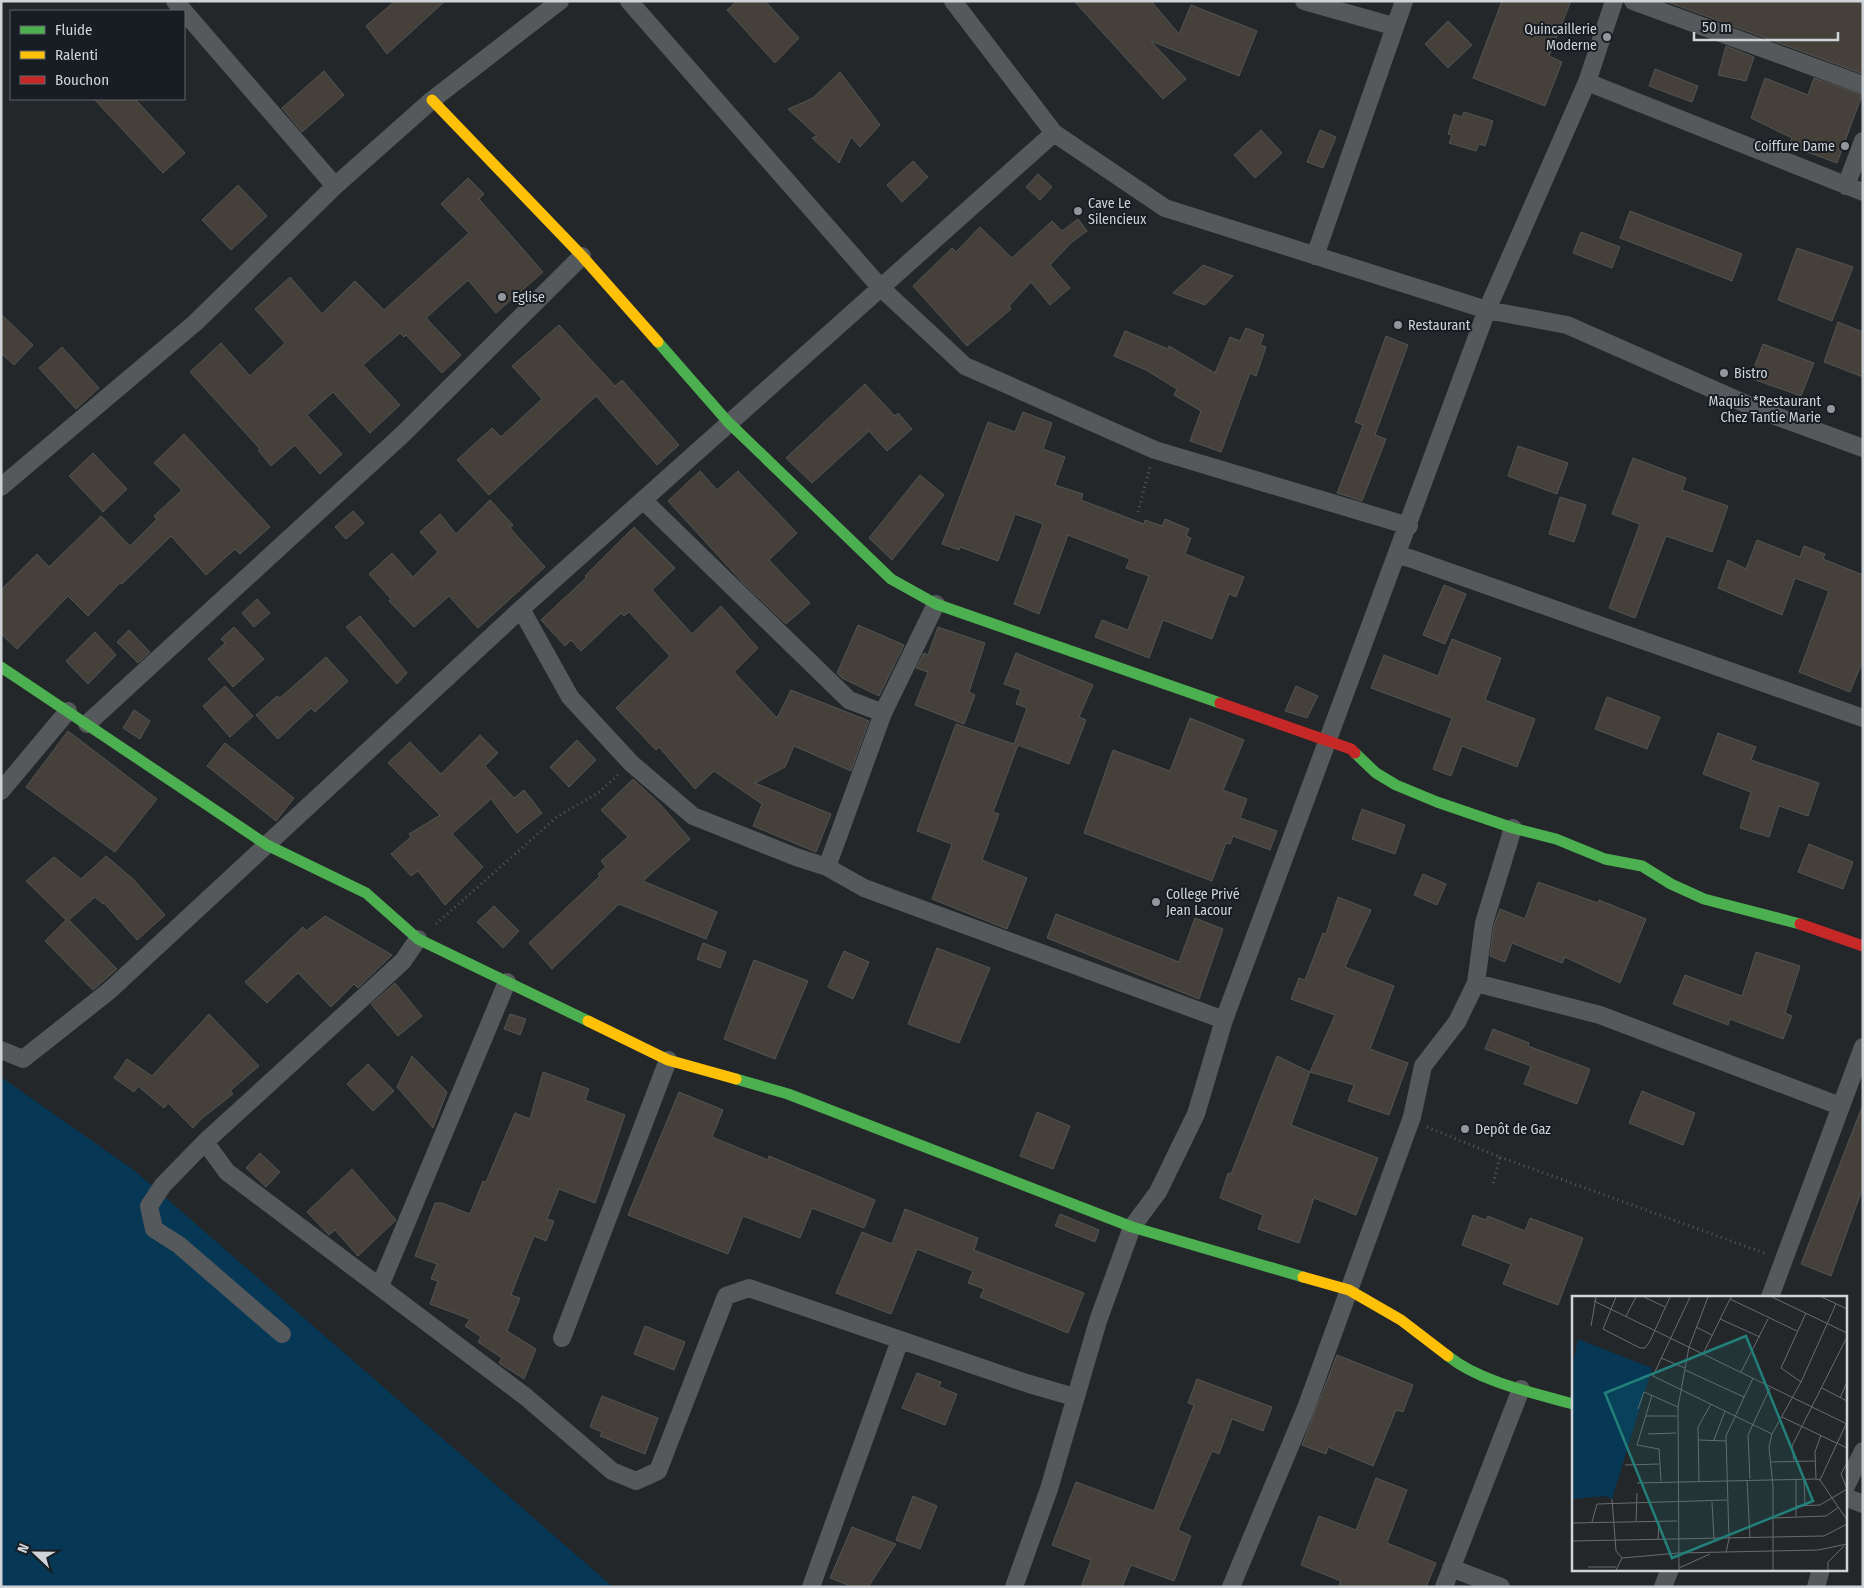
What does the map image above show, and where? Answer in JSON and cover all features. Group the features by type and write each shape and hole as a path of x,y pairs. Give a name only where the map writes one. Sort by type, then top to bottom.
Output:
{"street":[{"path":"1,487 195,323 335,186 432,100 560,1"},
{"path":"629,1 880,287 965,366 1155,450 1409,526"},
{"path":"953,1 1054,133 1165,208 1487,310 1567,325 1762,411 1863,448"},
{"path":"1304,1 1393,26"},
{"path":"1315,256 1393,26 1404,1"},
{"path":"1014,1587 1049,1489 1074,1397 1098,1321 1132,1227 1158,1192 1196,1114 1224,1020 1409,526 1487,310 1587,82 1614,1"},
{"path":"1633,1 1863,85"},
{"path":"185,13 335,186"},
{"path":"1587,82 1854,189 1863,141"},
{"path":"432,100 582,256 728,422 891,579 936,604 1351,749 1376,773 1396,784 1475,816 1556,839 1605,859 1642,866 1671,884 1704,899 1800,924 1863,946"},
{"path":"1,1050 23,1059 109,991 521,609 728,422 1054,133"},
{"path":"87,724 403,434 582,256"},
{"path":"643,500 849,700 883,713"},
{"path":"1398,554 1863,718"},
{"path":"827,867 883,713 936,604"},
{"path":"521,609 570,697 632,764 692,816 796,858 827,867 864,888 1224,1020"},
{"path":"1,667 267,845 366,893 418,940 668,1060 788,1094 1132,1227 1349,1290 1401,1320 1460,1366 1521,1389 1572,1404"},
{"path":"1,791 68,711"},
{"path":"1231,1587 1303,1417 1412,1117 1423,1066 1457,1022 1476,983 1484,923 1514,828"},
{"path":"282,1334 179,1245 154,1229 149,1206 163,1185 205,1142 403,961 418,940"},
{"path":"380,1286 506,982"},
{"path":"1476,983 1600,1015 1840,1106"},
{"path":"1770,1296 1782,1259 1863,1047"},
{"path":"562,1338 668,1060"},
{"path":"205,1142 227,1172 526,1397 612,1471 636,1482 658,1471 726,1296 749,1288 1074,1397"},
{"path":"811,1587 900,1340"},
{"path":"1444,1587 1521,1389"},
{"path":"1846,1486 1863,1451"},
{"path":"1846,1497 1863,1504"},
{"path":"1451,1568 1501,1587"},
{"path":"1663,1587 1670,1570"},
{"path":"1816,1587 1821,1570"}],"path":[{"path":"1138,512 1155,450"},
{"path":"418,940 558,816 598,793 632,764"},
{"path":"1412,1117 1420,1124 1500,1157 1782,1259"},
{"path":"1493,1184 1500,1157"}],"shaded area":[{"path":"1,1077 135,1171 613,1587 1,1587"}],"building":[{"path":"395,1 445,1 387,54 366,26"},
{"path":"737,1 765,1 799,38 775,63 727,10"},
{"path":"1074,1 1151,1 1179,34 1191,5 1257,31 1239,76 1151,41 1186,79 1163,99"},
{"path":"1502,1 1571,1 1549,56 1562,62 1545,106 1473,78"},
{"path":"1665,1 1863,1 1863,74"},
{"path":"1448,21 1472,45 1448,68 1425,44"},
{"path":"1726,46 1754,57 1746,81 1718,75"},
{"path":"1655,69 1698,86 1692,102 1649,86"},
{"path":"324,71 344,95 302,132 282,108"},
{"path":"840,72 880,125 860,147 851,137 839,163 812,138 817,136 788,109 813,98"},
{"path":"1765,78 1808,95 1814,78 1862,95 1837,163 1789,145 1792,138 1751,118"},
{"path":"95,100 136,100 185,153 163,173"},
{"path":"1464,112 1493,121 1485,146 1479,144 1476,151 1449,143 1452,135 1448,134 1454,114 1462,117"},
{"path":"1261,130 1282,153 1255,178 1234,155"},
{"path":"1320,130 1336,137 1323,168 1307,162"},
{"path":"913,161 928,177 902,202 887,185"},
{"path":"1038,174 1052,187 1040,200 1026,187"},
{"path":"468,178 484,194 479,199 543,272 496,313 468,280 426,318 461,355 442,373 406,335 404,337 400,333 363,365 400,405 370,433 333,392 307,415 342,454 320,474 295,445 271,466 258,450 260,449 190,372 221,343 250,376 285,343 255,309 290,277 322,314 355,281 384,310 469,233 441,204"},
{"path":"238,185 267,216 231,250 202,220"},
{"path":"1630,211 1742,254 1732,281 1620,238"},
{"path":"1078,219 1087,231 1072,242 1050,265 1070,288 1050,305 1031,282 1009,306 1011,309 967,346 913,286 952,248 956,252 980,227 1012,258 1052,221 1062,231"},
{"path":"1581,232 1620,247 1612,268 1573,253"},
{"path":"1797,248 1853,267 1832,321 1778,300"},
{"path":"1203,265 1233,276 1205,305 1173,293"},
{"path":"1,314 33,345 14,365 1,353"},
{"path":"1838,322 1863,332 1863,377 1824,362"},
{"path":"559,325 615,386 622,380 679,445 657,465 596,396 489,495 457,460 492,428 501,437 542,399 512,366"},
{"path":"1246,328 1264,335 1260,345 1266,347 1256,376 1250,373 1221,452 1190,441 1201,411 1174,395 1177,389 1146,370 1114,356 1125,331 1168,349 1169,346 1215,373 1230,337 1240,341"},
{"path":"1386,336 1408,345 1375,435 1386,439 1362,501 1337,493 1363,425 1355,422"},
{"path":"1763,344 1814,363 1801,396 1750,378"},
{"path":"62,347 99,388 76,409 39,368"},
{"path":"865,384 895,416 898,413 912,429 887,451 869,431 812,483 786,458"},
{"path":"1023,412 1052,423 1043,449 1065,457 1055,485 1083,494 1081,500 1144,524 1145,520 1162,526 1165,519 1189,529 1186,536 1191,538 1185,554 1244,577 1236,597 1229,594 1212,639 1163,620 1149,658 1095,637 1102,620 1128,630 1149,576 1126,568 1130,559 1068,535 1039,614 1014,604 1043,524 1015,514 998,561 960,547 959,550 942,544 988,422 1015,432"},
{"path":"184,434 270,527 240,554 235,549 206,575 171,536 122,584 120,583 88,616 68,596 17,649 1,634 1,590 37,554 49,567 101,516 130,546 157,519 154,516 182,490 154,463"},
{"path":"1518,446 1568,463 1557,494 1508,476"},
{"path":"93,453 127,489 103,512 69,476"},
{"path":"1633,458 1686,478 1682,490 1728,506 1712,552 1666,536 1635,618 1609,608 1640,524 1612,514"},
{"path":"700,471 717,490 738,471 797,533 769,560 810,603 786,624 743,583 668,501"},
{"path":"920,475 944,495 892,560 869,538"},
{"path":"1560,497 1586,505 1574,542 1549,534"},
{"path":"490,500 513,525 510,528 545,567 478,628 449,596 414,627 389,601 391,599 369,574 392,553 413,577 438,552 420,532 440,514 456,534"},
{"path":"353,511 364,523 346,539 335,527"},
{"path":"634,527 675,568 652,590 692,634 721,606 758,648 734,672 777,718 791,690 869,721 851,771 794,746 785,767 755,783 831,814 816,852 753,826 762,804 714,771 695,789 659,747 656,750 616,708 670,656 629,612 624,616 621,613 581,651 571,640 565,646 541,620 587,577 585,576"},
{"path":"1757,540 1800,557 1804,546 1825,554 1823,559 1863,575 1863,660 1850,692 1799,672 1829,591 1795,578 1782,615 1718,588 1728,560 1746,569"},
{"path":"1444,585 1466,594 1445,644 1423,635"},
{"path":"257,599 270,613 254,627 242,613"},
{"path":"360,616 407,673 397,684 346,627"},
{"path":"858,625 904,645 879,696 842,678 837,673"},
{"path":"234,627 264,659 233,687 208,659 225,643 221,639"},
{"path":"938,627 985,643 969,692 975,695 964,724 915,705 928,672 916,668 924,653 928,655"},
{"path":"129,630 150,652 138,663 117,642"},
{"path":"95,632 116,655 88,684 66,661"},
{"path":"1452,639 1501,658 1485,700 1535,719 1517,767 1462,746 1451,776 1433,769 1452,718 1371,688 1384,655 1438,676"},
{"path":"1016,653 1093,685 1079,717 1086,720 1069,764 1018,745 993,812 999,814 982,860 1027,878 1007,929 932,899 952,844 917,831 956,724 1014,744 1027,708 1016,704 1021,690 1004,684"},
{"path":"326,657 348,681 315,712 311,708 278,739 256,715 277,696 280,698"},
{"path":"225,686 253,716 230,737 203,706"},
{"path":"1296,686 1318,696 1307,718 1285,711"},
{"path":"1607,697 1660,717 1647,749 1595,729"},
{"path":"134,710 150,721 140,739 123,728"},
{"path":"1190,718 1244,740 1223,790 1247,799 1240,818 1277,831 1270,850 1233,836 1230,844 1226,843 1212,881 1084,833 1113,750 1170,771"},
{"path":"68,731 157,799 115,852 26,787"},
{"path":"1718,733 1756,747 1751,760 1819,783 1808,816 1779,806 1769,837 1740,828 1751,792 1703,774"},
{"path":"480,735 498,753 485,766 514,798 524,790 542,813 517,833 491,799 452,834 483,867 445,905 418,871 411,876 391,854 411,837 409,834 440,815 388,763 410,742 441,774"},
{"path":"577,740 596,760 569,787 550,767"},
{"path":"225,743 294,798 276,821 207,766"},
{"path":"633,779 660,804 690,839 643,881 717,912 706,939 619,904 552,969 529,943 600,876 598,874 606,867 601,861 628,837 601,810"},
{"path":"1362,809 1405,825 1395,854 1352,839"},
{"path":"1809,844 1853,862 1843,889 1798,872"},
{"path":"106,856 133,879 165,915 137,940 104,903 95,897 69,920 117,969 93,990 45,941 66,920 26,881 54,857 81,879"},
{"path":"1423,874 1446,884 1437,905 1414,895"},
{"path":"1538,882 1598,903 1599,900 1646,919 1620,983 1565,957 1562,963 1512,943 1505,962 1490,956 1494,925 1500,909 1525,919"},
{"path":"1338,897 1371,910 1345,967 1394,986 1370,1049 1408,1063 1389,1115 1348,1101 1354,1085 1310,1072 1335,1015 1291,999 1299,978 1305,980 1323,933 1326,934"},
{"path":"494,906 519,931 503,948 477,922"},
{"path":"1056,914 1179,962 1195,918 1223,929 1199,999 1047,938"},
{"path":"325,916 392,955 358,988 354,984 331,1007 298,973 267,1003 245,982 303,927 306,931"},
{"path":"703,943 726,952 720,968 697,959"},
{"path":"937,948 990,968 959,1043 908,1024"},
{"path":"844,951 869,962 853,999 828,987"},
{"path":"1756,952 1800,966 1785,1013 1792,1016 1783,1039 1730,1019 1728,1025 1673,1004 1685,975 1742,996"},
{"path":"754,960 808,981 775,1059 724,1039"},
{"path":"395,983 422,1016 398,1036 371,1004"},
{"path":"209,1014 259,1066 230,1091 233,1094 201,1119 193,1128 168,1103 164,1108 138,1086 134,1092 114,1078 127,1059 152,1076"},
{"path":"510,1014 526,1019 520,1035 504,1029"},
{"path":"1493,1029 1529,1043 1528,1046 1590,1069 1577,1104 1524,1084 1531,1066 1485,1049"},
{"path":"412,1056 447,1092 433,1128 397,1087"},
{"path":"1277,1056 1310,1072 1291,1125 1378,1158 1356,1215 1314,1198 1299,1243 1258,1229 1263,1215 1220,1198 1228,1173 1231,1174"},
{"path":"368,1064 394,1091 373,1111 347,1084"},
{"path":"543,1072 589,1089 585,1100 625,1115 595,1203 559,1189 547,1219 554,1221 546,1241 534,1236 511,1295 520,1298 507,1331 536,1349 524,1379 499,1363 502,1358 478,1342 481,1337 465,1326 470,1319 430,1304 438,1281 431,1279 437,1264 415,1256 435,1203 442,1203 470,1214 483,1181 486,1182 515,1113 530,1119"},
{"path":"1642,1091 1695,1113 1683,1145 1629,1123"},
{"path":"679,1092 723,1110 712,1137 768,1160 769,1156 875,1200 864,1228 812,1208 800,1238 743,1216 728,1254 628,1215"},
{"path":"1862,1107 1863,1187 1831,1276 1801,1264"},
{"path":"1037,1112 1070,1126 1053,1169 1020,1156"},
{"path":"260,1153 280,1172 266,1187 246,1168"},
{"path":"352,1169 396,1220 358,1256 335,1230 329,1235 307,1212"},
{"path":"905,1209 978,1238 974,1250 1084,1293 1068,1333 980,1297 984,1289 968,1283 973,1271 917,1249 891,1314 836,1293 862,1232 892,1244"},
{"path":"1060,1214 1099,1230 1095,1242 1055,1226"},
{"path":"1473,1215 1486,1220 1488,1216 1525,1231 1530,1218 1583,1238 1558,1305 1503,1284 1511,1264 1462,1245"},
{"path":"645,1326 685,1342 674,1370 634,1354"},
{"path":"1337,1355 1413,1385 1403,1412 1396,1410 1373,1466 1328,1447 1326,1454 1302,1445"},
{"path":"917,1373 941,1382 939,1387 957,1394 945,1425 902,1408"},
{"path":"1197,1379 1272,1407 1263,1431 1232,1419 1219,1454 1212,1451 1178,1530 1191,1536 1174,1581 1131,1565 1122,1587 1081,1587 1091,1560 1052,1545 1076,1482 1154,1511 1194,1405 1188,1403"},
{"path":"602,1396 658,1418 645,1454 600,1436 602,1432 590,1427"},
{"path":"1376,1478 1407,1490 1387,1543 1436,1563 1426,1587 1338,1587 1341,1581 1301,1565 1319,1516 1356,1530"},
{"path":"913,1496 937,1506 920,1549 896,1540"},
{"path":"852,1527 896,1544 868,1587 853,1587 830,1578"}],"traffic: fast":[{"path":"658,342 728,422 891,579 936,604 1220,703"},
{"path":"1,667 267,845 366,893 418,939 588,1021"},
{"path":"1355,753 1376,773 1396,785 1437,802 1513,828 1556,839 1605,859 1642,866 1671,884 1704,899 1800,924"},
{"path":"736,1079 788,1094 1132,1227 1303,1277"},
{"path":"1448,1356 1461,1365 1491,1380 1572,1404"}],"traffic: slow":[{"path":"432,100 582,256 658,342"},
{"path":"588,1021 668,1060 736,1079"},
{"path":"1303,1277 1349,1290 1401,1320 1448,1356"}],"traffic: jam":[{"path":"1220,703 1351,749 1355,753"},
{"path":"1800,924 1863,946"}],"place":[{"name":"Quincaillerie Moderne","path":"1607,37"},
{"name":"Coiffure Dame","path":"1845,146"},
{"name":"Cave Le Silencieux","path":"1078,211"},
{"name":"Eglise","path":"502,297"},
{"name":"Restaurant","path":"1398,325"},
{"name":"Bistro","path":"1724,373"},
{"name":"Maquis *Restaurant Chez Tantie Marie","path":"1831,409"},
{"name":"College Privé Jean Lacour","path":"1156,902"},
{"name":"Depôt de Gaz","path":"1465,1129"}]}
